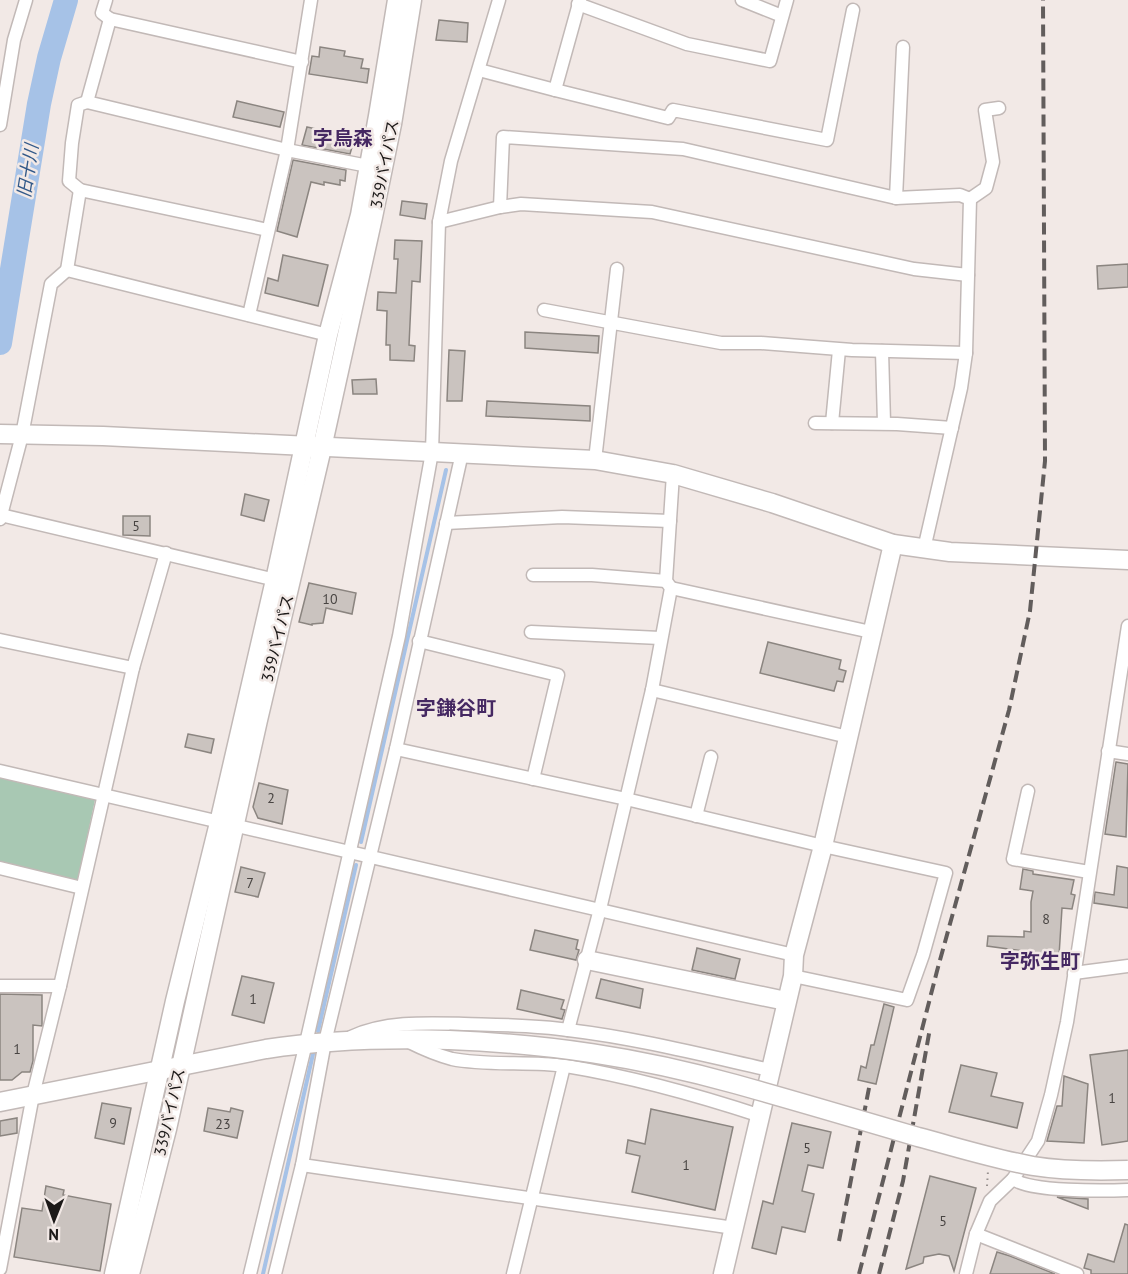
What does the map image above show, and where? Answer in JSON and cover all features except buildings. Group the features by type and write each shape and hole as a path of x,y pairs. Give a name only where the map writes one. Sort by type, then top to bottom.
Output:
{"street":[{"path":"0,125 14,40 27,0"},
{"path":"106,0 102,12 110,19 302,62"},
{"path":"249,315 287,150 311,0"},
{"path":"313,447 328,334 360,215 397,0"},
{"name":"339バイパス","path":"130,1274 167,1129 226,824 313,447 373,218 392,124 412,0"},
{"path":"250,1274 306,1043 399,636 432,452 439,222 451,160 499,0"},
{"path":"742,0 782,16"},
{"path":"555,90 579,2 687,44 770,61 787,0"},
{"path":"479,70 668,117 673,110 827,140 853,10"},
{"path":"87,102 110,19"},
{"path":"896,198 903,47"},
{"path":"268,230 80,190 69,181 78,105 87,102 287,150 369,166"},
{"path":"970,199 986,189 993,162 985,110 999,108"},
{"path":"500,207 503,137 683,149 896,198 960,195 970,199"},
{"path":"80,190 67,270 51,284 22,435 1,517 283,581"},
{"path":"924,549 952,428 966,353 970,199"},
{"path":"439,222 521,204 652,212 914,269 968,276"},
{"path":"595,460 617,269"},
{"path":"67,270 328,334"},
{"path":"544,310 721,343 761,343 839,350 966,353"},
{"path":"832,423 839,350"},
{"path":"882,351 884,423"},
{"path":"815,423 884,423 952,428"},
{"path":"0,434 104,436 595,460 673,474 772,503 893,543 924,549 1037,557 1128,560"},
{"path":"275,1274 302,1166 325,1042 396,749 462,453"},
{"path":"568,1030 600,909 652,690 669,585 673,474"},
{"path":"446,523 562,517 670,521"},
{"path":"723,1274 793,976 794,955 823,846 893,543"},
{"path":"0,1269 33,1095 133,668 166,553"},
{"path":"533,575 592,575 669,585 871,632"},
{"path":"966,1274 976,1234 990,1201 1013,1179 1038,1141 1067,1022 1128,626"},
{"path":"531,632 660,638"},
{"path":"0,640 133,668"},
{"path":"419,641 558,675 533,779"},
{"path":"652,690 848,737"},
{"path":"396,749 626,799 946,873 923,955 907,1000 793,976"},
{"path":"1108,751 1128,754"},
{"path":"696,816 711,757"},
{"path":"0,771 794,955"},
{"path":"1028,791 1013,859 1089,872"},
{"path":"114,1274 175,1001 226,824"},
{"path":"0,868 82,888"},
{"path":"587,960 786,1001"},
{"path":"1074,973 1128,966"},
{"path":"0,986 60,986"},
{"path":"345,1040 362,1032 394,1025 448,1023 518,1025 568,1030 641,1042 770,1070"},
{"path":"0,1102 306,1043 403,1039 516,1043 580,1050 650,1063 735,1084 978,1154 1034,1166 1085,1171 1128,1170"},
{"path":"403,1039 436,1054 455,1059 564,1066 636,1079 697,1095 761,1116"},
{"path":"513,1274 564,1066"},
{"path":"302,1166 531,1197 734,1228"},
{"path":"1013,1179 1041,1187 1096,1191 1128,1190"},
{"path":"976,1234 1077,1274"}],"path":[{"path":"987,1186 988,1165"}],"green space":[{"path":"0,778 95,800 78,880 0,862"}],"waterway":[{"name":"旧十川","path":"0,343 39,104 49,58 66,0"},
{"path":"361,842 446,470"},
{"path":"318,1031 356,865"},
{"path":"263,1274 313,1054"}],"railway":[{"path":"859,1274 937,971 1009,710 1030,611 1045,461 1043,0"},
{"path":"879,1274 903,1181 930,1028"},
{"path":"839,1241 870,1083"}],"district":[{"name":"字烏森","path":"343,138"},
{"name":"字鎌谷町","path":"456,708"},
{"name":"字弥生町","path":"1040,961"}]}
